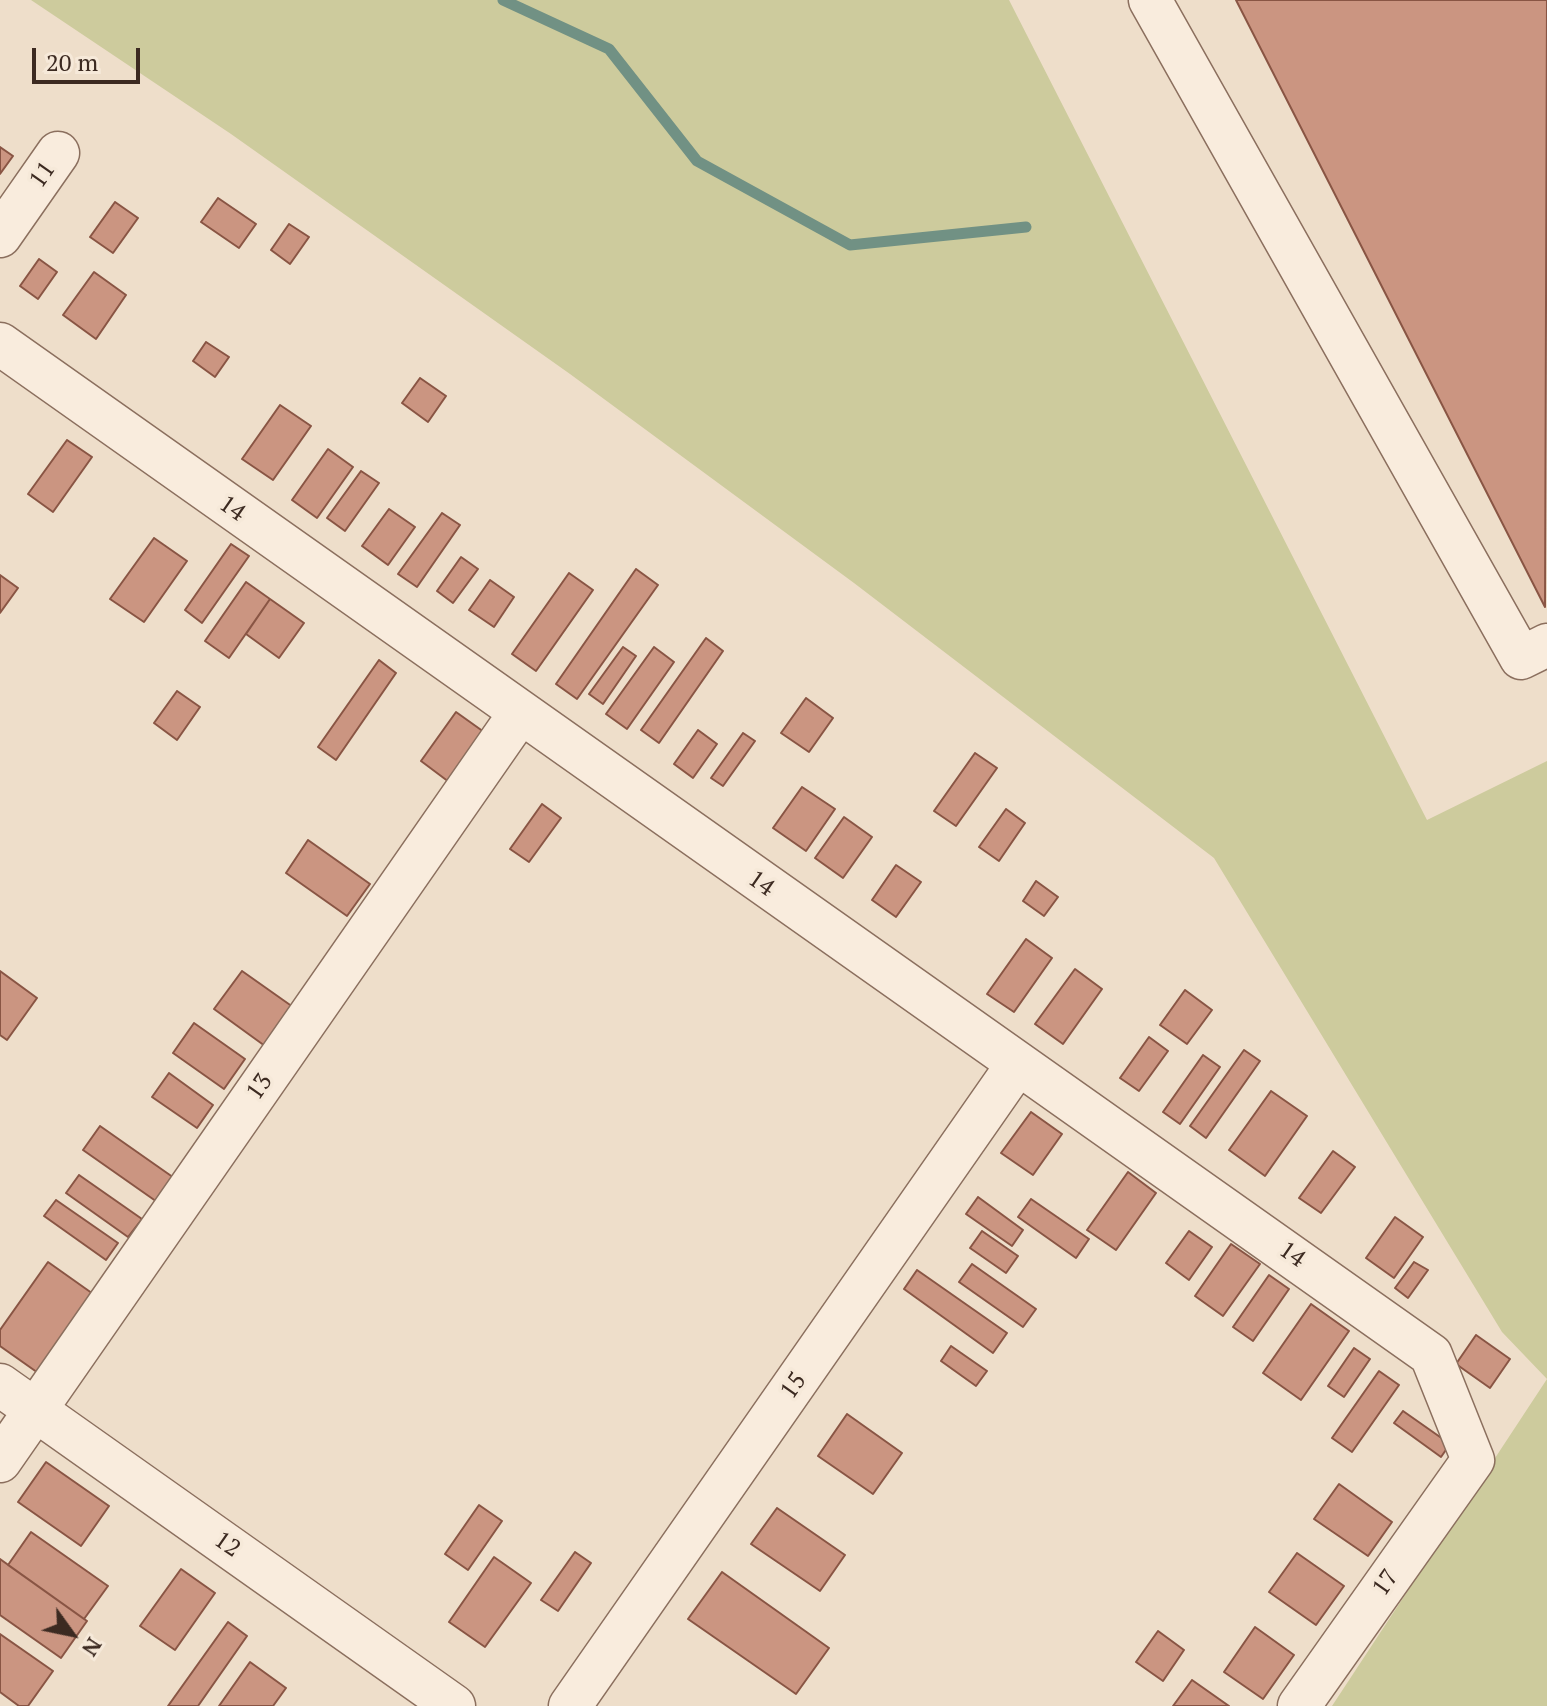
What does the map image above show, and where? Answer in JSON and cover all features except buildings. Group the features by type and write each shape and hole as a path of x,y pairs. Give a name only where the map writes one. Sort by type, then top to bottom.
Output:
{"street":[{"path":"1150,0 1521,658 1547,645"},
{"name":"11","path":"0,236 58,153"},
{"name":"14","path":"0,344 1017,1065 1409,1336 1431,1355 1473,1460"},
{"name":"13","path":"0,1461 520,713"},
{"name":"15","path":"570,1706 1017,1065"},
{"name":"12","path":"0,1385 454,1706"},
{"name":"17","path":"1299,1706 1473,1460"}],"shaded area":[{"path":"31,0 1009,0 1427,820 1547,761 1547,1379 1502,1332 1214,858 854,583 570,374 231,134"},
{"path":"1547,1379 1547,1706 1332,1706"}],"waterway":[{"path":"503,0 609,49 697,161 850,245 1026,227"}]}
